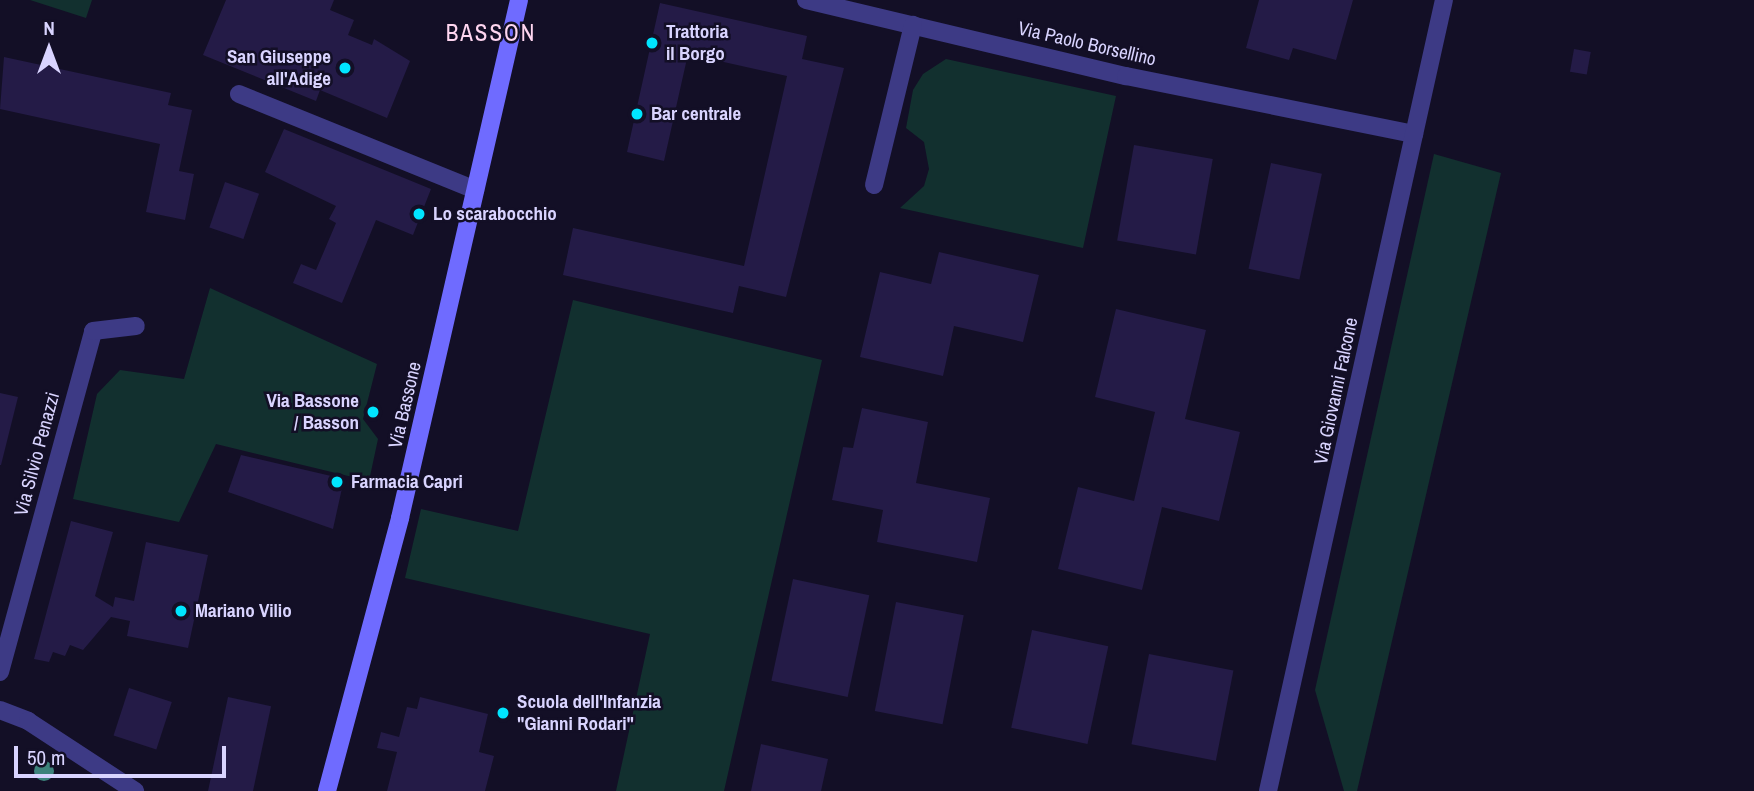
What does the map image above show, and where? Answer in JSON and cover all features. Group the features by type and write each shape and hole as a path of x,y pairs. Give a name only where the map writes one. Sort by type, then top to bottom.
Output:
{"street":[{"name":"Via Bassone","path":"327,791 345,737 519,0"},
{"path":"806,0 914,24 874,185"},
{"name":"Via Giovanni Falcone","path":"1268,791 1444,0"},
{"name":"Via Paolo Borsellino","path":"914,24 1126,76 1414,134"},
{"path":"239,93 475,190"},
{"name":"Via Silvio Penazzi","path":"0,672 93,331 136,326"},
{"path":"0,710 28,721 135,791"},
{"path":"340,791 345,737"}],"green space":[{"path":"30,0 92,0 86,18"},
{"path":"946,59 1116,96 1083,248 900,208 924,186 929,169 924,142 906,128 913,90 923,74"},
{"path":"1434,154 1501,173 1357,791 1344,791 1315,690"},
{"path":"210,288 377,364 363,419 378,439 369,481 216,444 179,522 73,499 97,394 120,370 184,379"},
{"path":"573,300 822,360 724,791 616,791 650,634 405,578 421,509 518,531"}],"building":[{"path":"226,0 334,0 330,10 354,20 348,35 372,45 374,39 410,61 387,118 320,90 316,101 203,55"},
{"path":"1259,0 1353,0 1336,60 1293,48 1289,60 1246,48"},
{"path":"660,3 807,36 802,59 844,68 786,297 739,286 733,313 563,275 573,228 744,266 787,76 688,54 664,161 627,152"},
{"path":"1574,49 1591,52 1587,75 1570,72"},
{"path":"4,57 171,93 168,105 192,110 179,171 194,174 185,220 146,212 160,144 0,109"},
{"path":"284,129 431,189 413,235 376,220 342,303 293,283 301,264 316,270 336,223 329,219 336,206 265,172"},
{"path":"1134,145 1213,159 1196,254 1117,241"},
{"path":"1271,163 1322,174 1299,279 1249,269"},
{"path":"225,182 259,194 243,239 209,227"},
{"path":"939,252 1039,275 1023,342 954,326 943,376 860,357 880,272 931,284"},
{"path":"1116,309 1206,330 1185,419 1240,432 1219,521 1162,507 1142,590 1058,569 1078,487 1134,501 1155,412 1095,397"},
{"path":"0,393 18,397 1,465 0,465"},
{"path":"862,408 928,422 916,483 990,498 977,562 877,542 883,510 832,500 843,447 853,448"},
{"path":"241,455 344,479 333,529 228,492"},
{"path":"71,521 113,532 95,596 113,607 115,597 134,601 146,542 208,555 188,648 127,636 130,621 111,617 83,650 70,645 65,656 53,652 49,662 34,659"},
{"path":"793,579 869,595 848,697 771,681"},
{"path":"896,602 964,615 943,724 875,711"},
{"path":"1032,630 1108,646 1088,744 1011,728"},
{"path":"1149,654 1233,670 1216,761 1131,744"},
{"path":"129,688 172,702 156,749 114,736"},
{"path":"228,697 271,706 253,791 208,791"},
{"path":"420,697 488,714 479,752 494,756 485,791 387,791 397,752 377,748 381,732 399,737 407,707 417,709"},
{"path":"761,744 828,759 821,791 751,791"}],"place":[{"name":"Trattoria il Borgo","path":"652,43"},
{"name":"San Giuseppe all'Adige","path":"345,68"},
{"name":"Bar centrale","path":"637,114"},
{"name":"Lo scarabocchio","path":"419,214"},
{"name":"Via Bassone / Basson","path":"373,412"},
{"name":"Farmacia Capri","path":"337,482"},
{"name":"Mariano Vilio","path":"181,611"},
{"name":"Scuola dell'Infanzia \"Gianni Rodari\"","path":"503,713"}],"district":[{"name":"BASSON","path":"491,33"}]}
